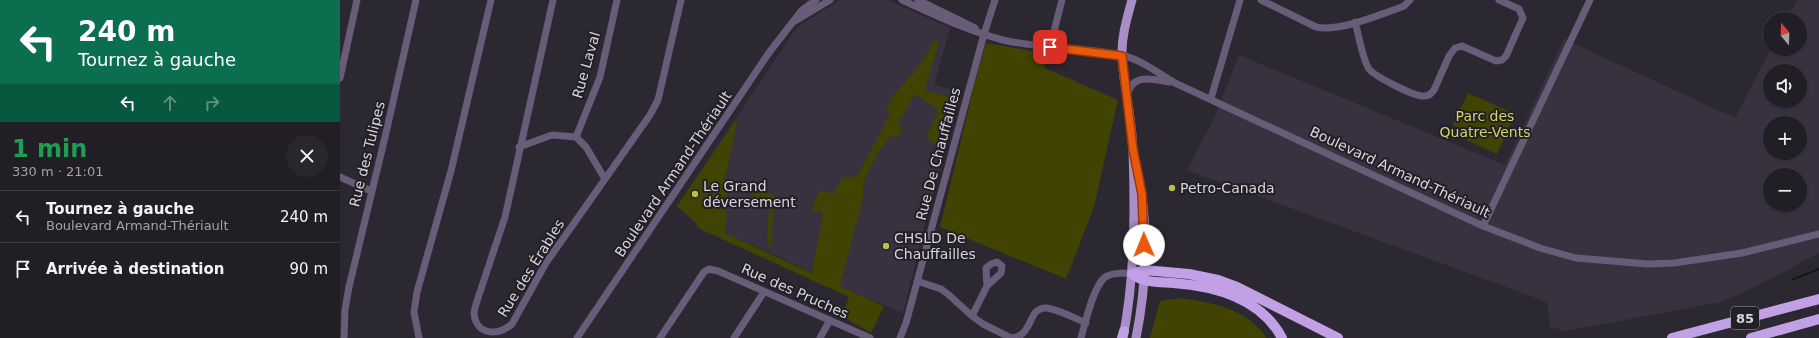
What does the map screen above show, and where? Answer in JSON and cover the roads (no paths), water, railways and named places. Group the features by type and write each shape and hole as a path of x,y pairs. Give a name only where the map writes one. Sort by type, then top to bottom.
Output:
{"highway":[{"path":"1132,274 1144,270 1195,275 1218,280 1236,287 1338,338"},
{"path":"1132,274 1143,280 1204,287 1235,296 1263,314 1274,325 1282,338"},
{"name":"85","path":"1672,338 1819,299"},
{"name":"85","path":"1751,338 1819,319"},
{"path":"1666,338 1689,334"}],"main road":[{"path":"1132,0 1126,26 1122,56 1133,149 1142,194 1144,229 1144,270 1136,338"},
{"path":"1123,336 1132,274 1134,221 1133,149"}],"street":[{"path":"340,78 357,0"},
{"name":"Rue des Tulipes","path":"344,338 345,310 349,287 416,0"},
{"path":"419,338 416,331 414,312 417,292 451,171 491,0"},
{"name":"Rue des Érables","path":"553,0 504,217 474,313 477,323 486,331 496,333 505,330 512,324 546,263 650,115 658,100 681,0"},
{"name":"Rue Laval","path":"576,137 600,77 617,0"},
{"name":"Boulevard Armand-Thériault","path":"577,338 768,54 802,10 816,0"},
{"name":"Boulevard Armand-Thériault","path":"790,25 830,0"},
{"name":"Boulevard Armand-Thériault","path":"902,0 974,32 1009,41 1122,56 1146,66 1175,83 1212,98 1484,226 1540,248 1576,258 1648,264 1699,260 1742,253 1819,234"},
{"name":"Boulevard Armand-Thériault","path":"918,0 976,28 984,34"},
{"name":"Rue De Chauffailles","path":"900,338 906,323 984,34 995,0"},
{"path":"1050,47 1062,0"},
{"path":"1212,98 1240,0"},
{"path":"1261,0 1316,27 1330,28 1355,22 1404,6 1410,0"},
{"path":"1355,22 1367,64 1372,72 1410,91 1426,96 1431,94 1434,90 1449,56 1455,48 1462,46 1496,61 1502,60 1506,56 1523,18 1519,9 1499,0"},
{"path":"1484,226 1590,0"},
{"path":"1127,96 1129,88 1133,83 1139,80 1150,78 1175,83"},
{"path":"519,146 552,135 576,137 586,147 605,179"},
{"path":"340,177 371,191"},
{"name":"Rue des Pruches","path":"660,338 704,272 709,269 718,271 870,338"},
{"path":"1081,338 1096,290 1104,278 1112,274 1132,274"},
{"path":"917,281 941,289 972,316 989,328 1011,338 1022,334 1034,314 1043,308 1052,309 1086,323"},
{"path":"972,316 987,286"},
{"path":"734,338 764,292"},
{"path":"820,338 830,320"}],"waterway":[{"path":"1792,280 1819,269"}],"place":[{"name":"Petro-Canada","path":"1172,188"},
{"name":"Le Grand déversement","path":"695,194"},
{"name":"CHSLD De Chauffailles","path":"886,246"}],"park label":[{"name":"Parc des Quatre-Vents","path":"1485,124"}]}
